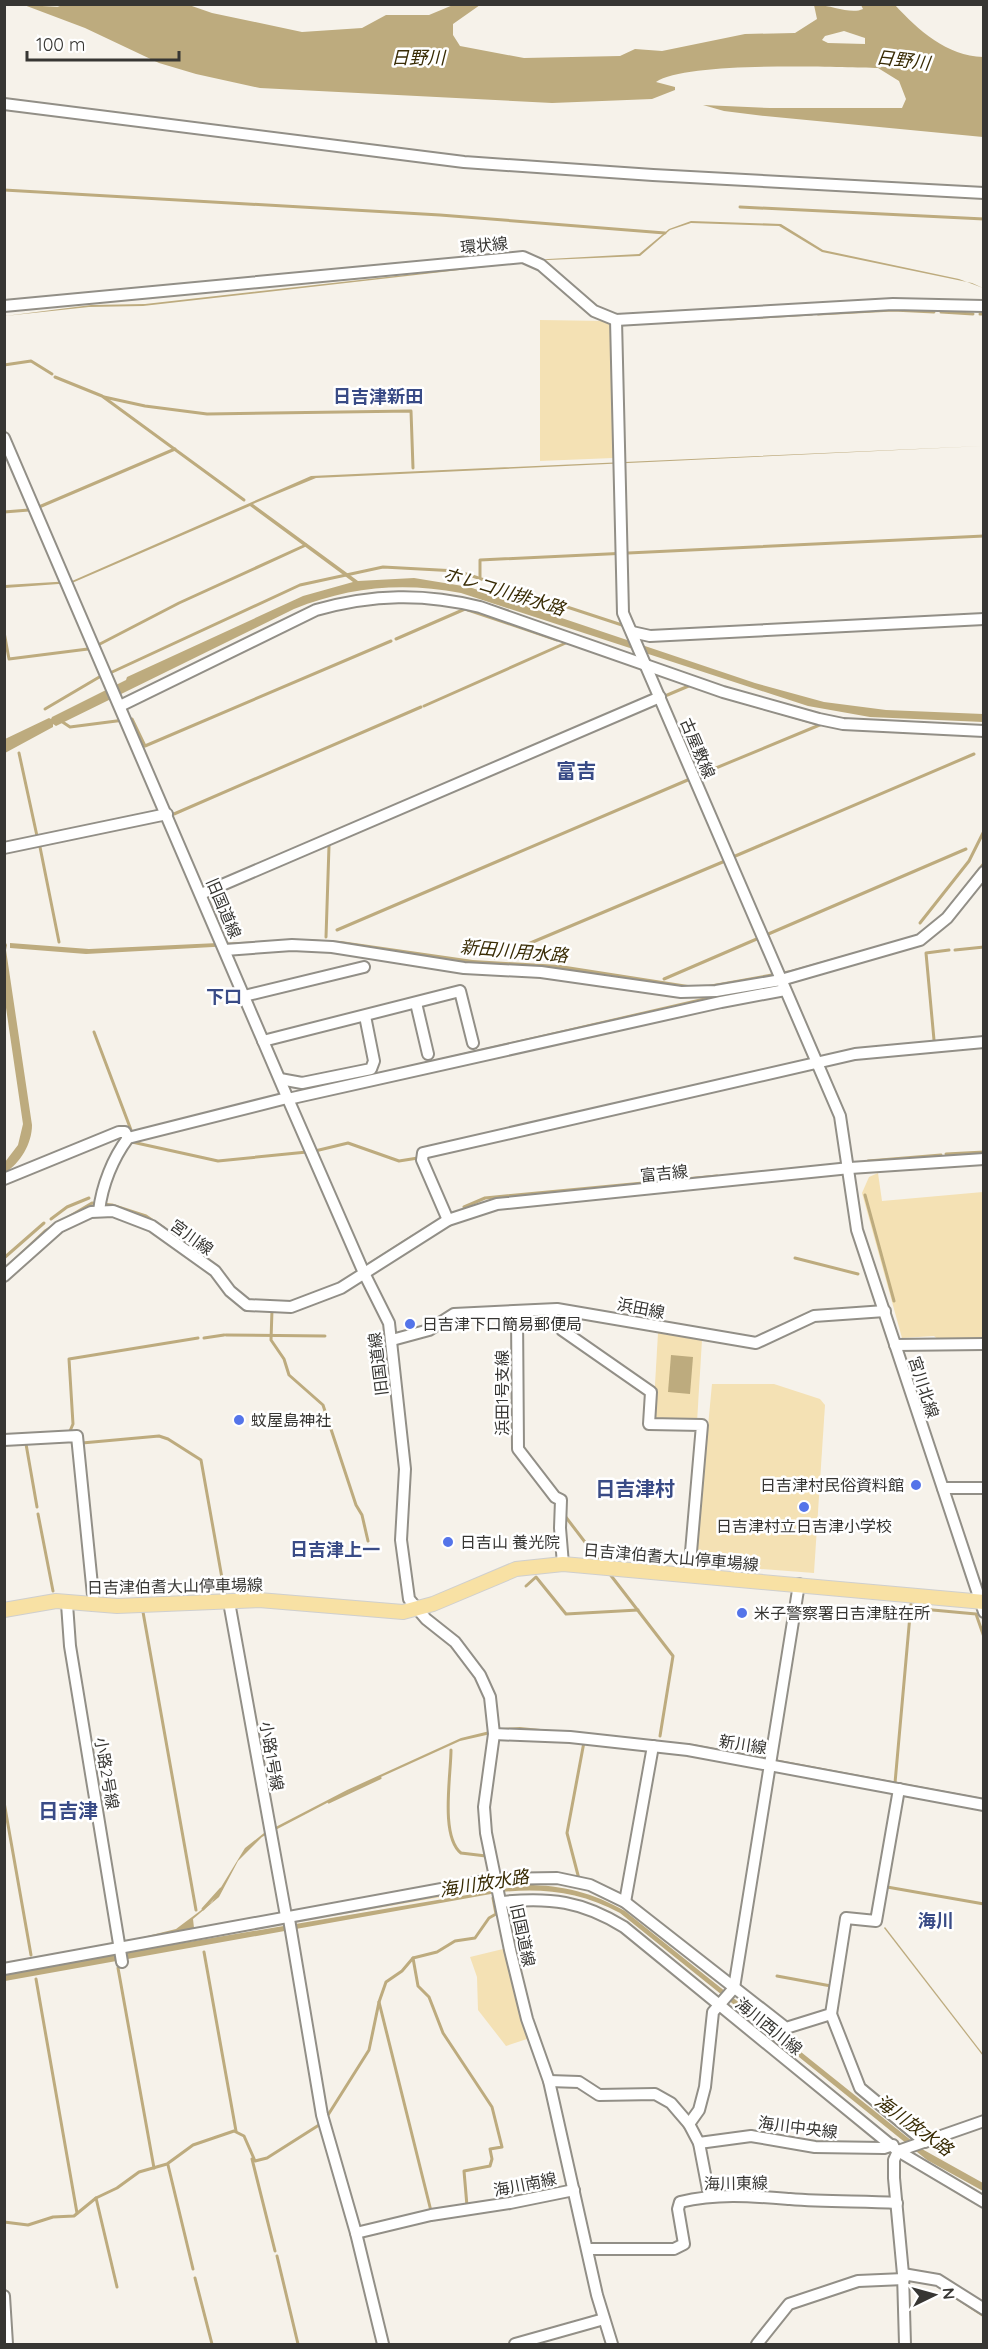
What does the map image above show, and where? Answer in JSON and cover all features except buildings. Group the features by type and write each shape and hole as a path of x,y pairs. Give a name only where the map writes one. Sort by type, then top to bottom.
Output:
{"main road":[{"name":"日吉津伯耆大山停車場線","path":"4,1610 56,1601 67,1604 94,1605 259,1600 403,1612 417,1609 516,1569 563,1564 799,1584 983,1606"}],"street":[{"path":"4,104 464,162 653,175 984,192"},
{"name":"環状線","path":"4,306 523,257 541,265 594,311 616,320 893,304 984,306"},
{"name":"古屋敷線","path":"616,320 623,613 840,1116 850,1168"},
{"name":"旧国道線","path":"4,438 287,1098 364,1273 389,1323 405,1469 400,1540 409,1599 417,1609 455,1642 480,1675 490,1697 494,1734 484,1807 498,1891 528,2019 549,2081 604,2319 612,2344"},
{"path":"118,702 316,610 349,601 386,596 446,598 480,607 819,720 875,726 984,731"},
{"path":"634,635 984,619"},
{"path":"201,894 660,697"},
{"path":"4,848 167,814"},
{"path":"4,1276 59,1227 79,1216 99,1211 100,1196 118,1150 128,1138 287,1098 722,1002 783,985 920,940 947,918 984,872"},
{"path":"225,950 292,945 332,947 464,968 541,972 681,992 716,992 783,985"},
{"path":"244,996 364,967"},
{"path":"263,1041 460,991 473,1043"},
{"path":"416,1003 428,1054"},
{"path":"280,1079 303,1083 371,1069 374,1061 365,1016"},
{"path":"448,1220 422,1160 423,1153 855,1054 984,1042"},
{"path":"4,1179 119,1132 125,1132 128,1138"},
{"name":"富吉線","path":"364,1273 448,1220 497,1204 850,1168 984,1159"},
{"name":"宮川北線","path":"850,1168 857,1230 983,1606"},
{"name":"宮川線","path":"99,1211 112,1211 152,1226 215,1271 230,1291 247,1305 282,1308 306,1304 341,1288 364,1273"},
{"path":"548,1310 562,1330 651,1392 649,1424 702,1425 689,1575"},
{"name":"浜田線","path":"392,1340 429,1330 454,1314 548,1310 583,1312 748,1343 763,1341 814,1316 885,1311"},
{"name":"浜田1号支線","path":"517,1313 518,1449 555,1497 561,1500 560,1528 563,1564"},
{"path":"895,1345 984,1344"},
{"path":"4,1440 77,1436 94,1605"},
{"path":"943,1488 984,1488"},
{"path":"689,2124 699,2110 705,2087 714,2012 733,1990 772,1764 799,1584"},
{"name":"小路1号線","path":"229,1602 322,2115 356,2233 383,2344"},
{"name":"小路2号線","path":"67,1604 70,1646 122,1949 122,1962"},
{"name":"新川線","path":"494,1734 570,1737 653,1746 772,1764 984,1804"},
{"path":"625,1902 653,1746"},
{"path":"899,1789 876,1921 846,1918 831,2014 860,2088 923,2142"},
{"path":"4,1969 287,1918 498,1891 557,1878 590,1886 625,1902 733,1990 786,2028 831,2014"},
{"name":"海川西川線","path":"498,1891 578,1904 601,1913 624,1927 899,2148 984,2202"},
{"path":"549,2081 579,2082 599,2095 655,2094 671,2103 689,2124 699,2143 709,2195"},
{"name":"海川中央線","path":"699,2143 751,2136 815,2147 899,2148 984,2121"},
{"path":"899,2148 894,2160 904,2276 905,2344"},
{"name":"海川南線","path":"356,2233 431,2214 482,2208 574,2190"},
{"name":"海川東線","path":"588,2249 674,2249 682,2246 684,2244 678,2209 680,2202 709,2195 897,2203"},
{"path":"757,2344 789,2304 858,2281 904,2276 938,2280 984,2309"},
{"path":"4,2296 7,2344"},
{"path":"515,2344 604,2319"}],"shaded area":[{"path":"540,320 607,321 611,328 613,458 540,461"},
{"path":"878,1173 882,1201 983,1192 983,1340 939,1340 934,1336 902,1338 862,1193 869,1177"},
{"path":"658,1333 702,1340 697,1422 653,1419"},
{"path":"712,1384 774,1384 820,1399 825,1405 814,1573 695,1564"},
{"path":"490,1884 493,1888 292,1923 292,1919"},
{"path":"503,1949 530,2038 506,2046 478,2010 477,1977 470,1957"}],"water":[{"name":"日野川","path":"24,5 60,7 55,5 189,5 212,13 302,32 362,28 386,15 429,15 453,5 480,5 453,24 453,35 460,46 524,58 620,56 635,49 662,51 745,34 795,33 817,19 814,5 858,11 863,9 861,5 895,5 913,24 945,47 970,56 983,57 983,137 765,116 724,111 703,105 770,108 902,108 906,99 899,81 878,68 797,66 697,71 672,75 656,82 675,87 675,90 652,99 552,103 260,88 159,63 85,28","holes":["844,31 865,38 865,44 828,43 822,40 825,36"]},
{"path":"691,221 781,224 823,250 967,282 822,252 779,226 691,223 670,230 640,256 548,260 143,306 89,307 5,316 91,305 145,304 548,259 639,254 669,229"},
{"path":"983,446 316,478 253,504 358,581 414,578 469,587 755,683 824,702 886,710 983,714 983,722 870,717 808,706 461,593 397,587 355,591 294,609 56,726 53,724 53,727 5,753 5,739 51,719 126,680 127,677 303,596 353,582 250,506 72,583 5,588 5,585 72,581 311,476"},
{"path":"983,862 983,868 943,920 923,936 784,976 712,989 687,990 471,965 410,954 231,946 86,954 10,948 10,943 89,949 303,939 341,941 473,960 560,965 688,985 708,985 791,970 916,935 941,917"},
{"path":"5,941 32,1125 30,1139 24,1152 16,1164 5,1173 5,1162 18,1145 23,1124 5,1001"},
{"path":"850,964 851,966 787,985 294,1092"},
{"path":"671,1355 693,1357 690,1394 668,1392"},
{"path":"520,1727 693,1744 983,1798 983,1800 743,1756 504,1731 460,1741 348,1792 262,1837 238,1861 219,1897 193,1919 194,1928 128,1944 5,1965 5,1963 135,1939 176,1929 212,1902 245,1848 264,1833 347,1790 461,1738 502,1728"},
{"path":"526,1885 577,1891 601,1899 625,1911 922,2149 983,2183 983,2191 927,2160 620,1913 576,1896 547,1891 502,1892 5,1981 5,1973"},
{"path":"884,1928 983,2054 983,2056"}],"waterway":[{"path":"4,190 440,215 665,233"},
{"path":"740,207 984,219"},
{"path":"818,314 893,310 934,312"},
{"path":"941,312 973,314"},
{"path":"730,319 812,314"},
{"path":"4,365 31,361 52,374"},
{"path":"55,377 102,396 244,500"},
{"path":"104,397 145,406 207,414 411,411 413,468"},
{"path":"39,507 175,449"},
{"path":"4,512 29,510"},
{"name":"ホレコ川排水路","path":"480,577 480,560 984,536"},
{"path":"98,645 179,603 306,545"},
{"name":"ホレコ川排水路","path":"110,673 300,585 383,567 457,571 625,626"},
{"path":"396,639 465,609 557,640"},
{"path":"4,632 9,659 88,649"},
{"path":"61,721 70,727 132,719 145,746 391,641"},
{"path":"424,706 568,642"},
{"path":"45,709 101,676"},
{"path":"665,696 691,685"},
{"path":"734,700 814,723"},
{"path":"174,814 421,707"},
{"path":"699,775 822,724"},
{"path":"19,753 37,836"},
{"path":"733,857 974,754"},
{"path":"337,930 690,779"},
{"path":"920,923 969,861 984,831"},
{"path":"326,937 329,846"},
{"path":"40,847 59,942"},
{"path":"766,935 966,849"},
{"name":"新田川用水路","path":"528,944 725,861"},
{"path":"664,979 759,938"},
{"name":"新田川用水路","path":"495,958 521,946"},
{"path":"955,950 984,947"},
{"path":"934,1040 926,953 949,950"},
{"path":"94,1032 131,1130"},
{"path":"132,1142 218,1161 307,1152"},
{"path":"315,1151 348,1143 399,1161 418,1158"},
{"path":"946,1154 984,1152"},
{"path":"868,1161 941,1155"},
{"path":"464,1207 485,1198 717,1176"},
{"path":"865,1195 894,1301"},
{"path":"51,1219 67,1207 89,1198"},
{"path":"9,1265 45,1231 92,1203 112,1205 146,1216 164,1228"},
{"path":"4,1258 44,1223"},
{"path":"363,1268 413,1236"},
{"path":"795,1258 858,1274"},
{"path":"272,1310 271,1340 284,1359 289,1375 323,1405 356,1505 362,1515 368,1541"},
{"path":"521,1317 544,1315"},
{"path":"204,1338 224,1335"},
{"path":"226,1335 325,1336"},
{"path":"70,1431 73,1424 69,1359 198,1338"},
{"path":"82,1443 159,1436 168,1439 201,1460 225,1595"},
{"path":"26,1444 37,1507"},
{"path":"38,1514 53,1591"},
{"path":"565,1516 601,1563"},
{"path":"609,1573 673,1656 660,1736"},
{"path":"526,1586 536,1577 566,1614 638,1610"},
{"path":"895,1783 911,1604"},
{"path":"911,1608 976,1614 984,1637"},
{"path":"143,1612 196,1910"},
{"path":"579,1879 567,1833 584,1742"},
{"path":"451,1750 448,1805 451,1833 461,1853 486,1856"},
{"path":"329,1802 380,1778"},
{"path":"4,1802 31,1955"},
{"path":"887,1887 984,1904"},
{"path":"203,1909 221,1889"},
{"name":"海川放水路","path":"328,2115 369,2050 379,2002 386,1982 402,1971 413,1958 437,1952 455,1941 475,1938 489,1918 496,1914 493,1898"},
{"path":"204,1952 236,2131"},
{"path":"413,1958 418,1986 429,1997 443,2033 492,2107 502,2147 490,2149 492,2159 490,2166 464,2171 467,2206"},
{"path":"118,1968 154,2168"},
{"path":"777,1976 831,1986"},
{"path":"36,1979 77,2213"},
{"path":"379,2002 431,2211 434,2211"},
{"path":"4,2222 28,2225 53,2217 74,2216 96,2198 117,2188 139,2172 167,2164 193,2145 234,2131 244,2136 255,2161 267,2158 319,2125"},
{"path":"252,2159 275,2251"},
{"path":"168,2165 193,2269"},
{"path":"96,2198 117,2287"},
{"path":"277,2256 298,2344"},
{"path":"195,2278 212,2344"},
{"path":"938,2286 984,2316"}],"place":[{"name":"日吉津下口簡易郵便局","path":"410,1324"},
{"name":"蚊屋島神社","path":"239,1420"},
{"name":"日吉津村民俗資料館","path":"916,1485"},
{"name":"日吉津村立日吉津小学校","path":"804,1507"},
{"name":"日吉山 養光院","path":"448,1542"},
{"name":"米子警察署日吉津駐在所","path":"742,1613"}],"district":[{"name":"日吉津新田","path":"378,396"},
{"name":"富吉","path":"576,770"},
{"name":"下口","path":"224,996"},
{"name":"日吉津村","path":"635,1488"},
{"name":"日吉津上一","path":"335,1549"},
{"name":"日吉津","path":"68,1810"},
{"name":"海川","path":"936,1920"}]}
